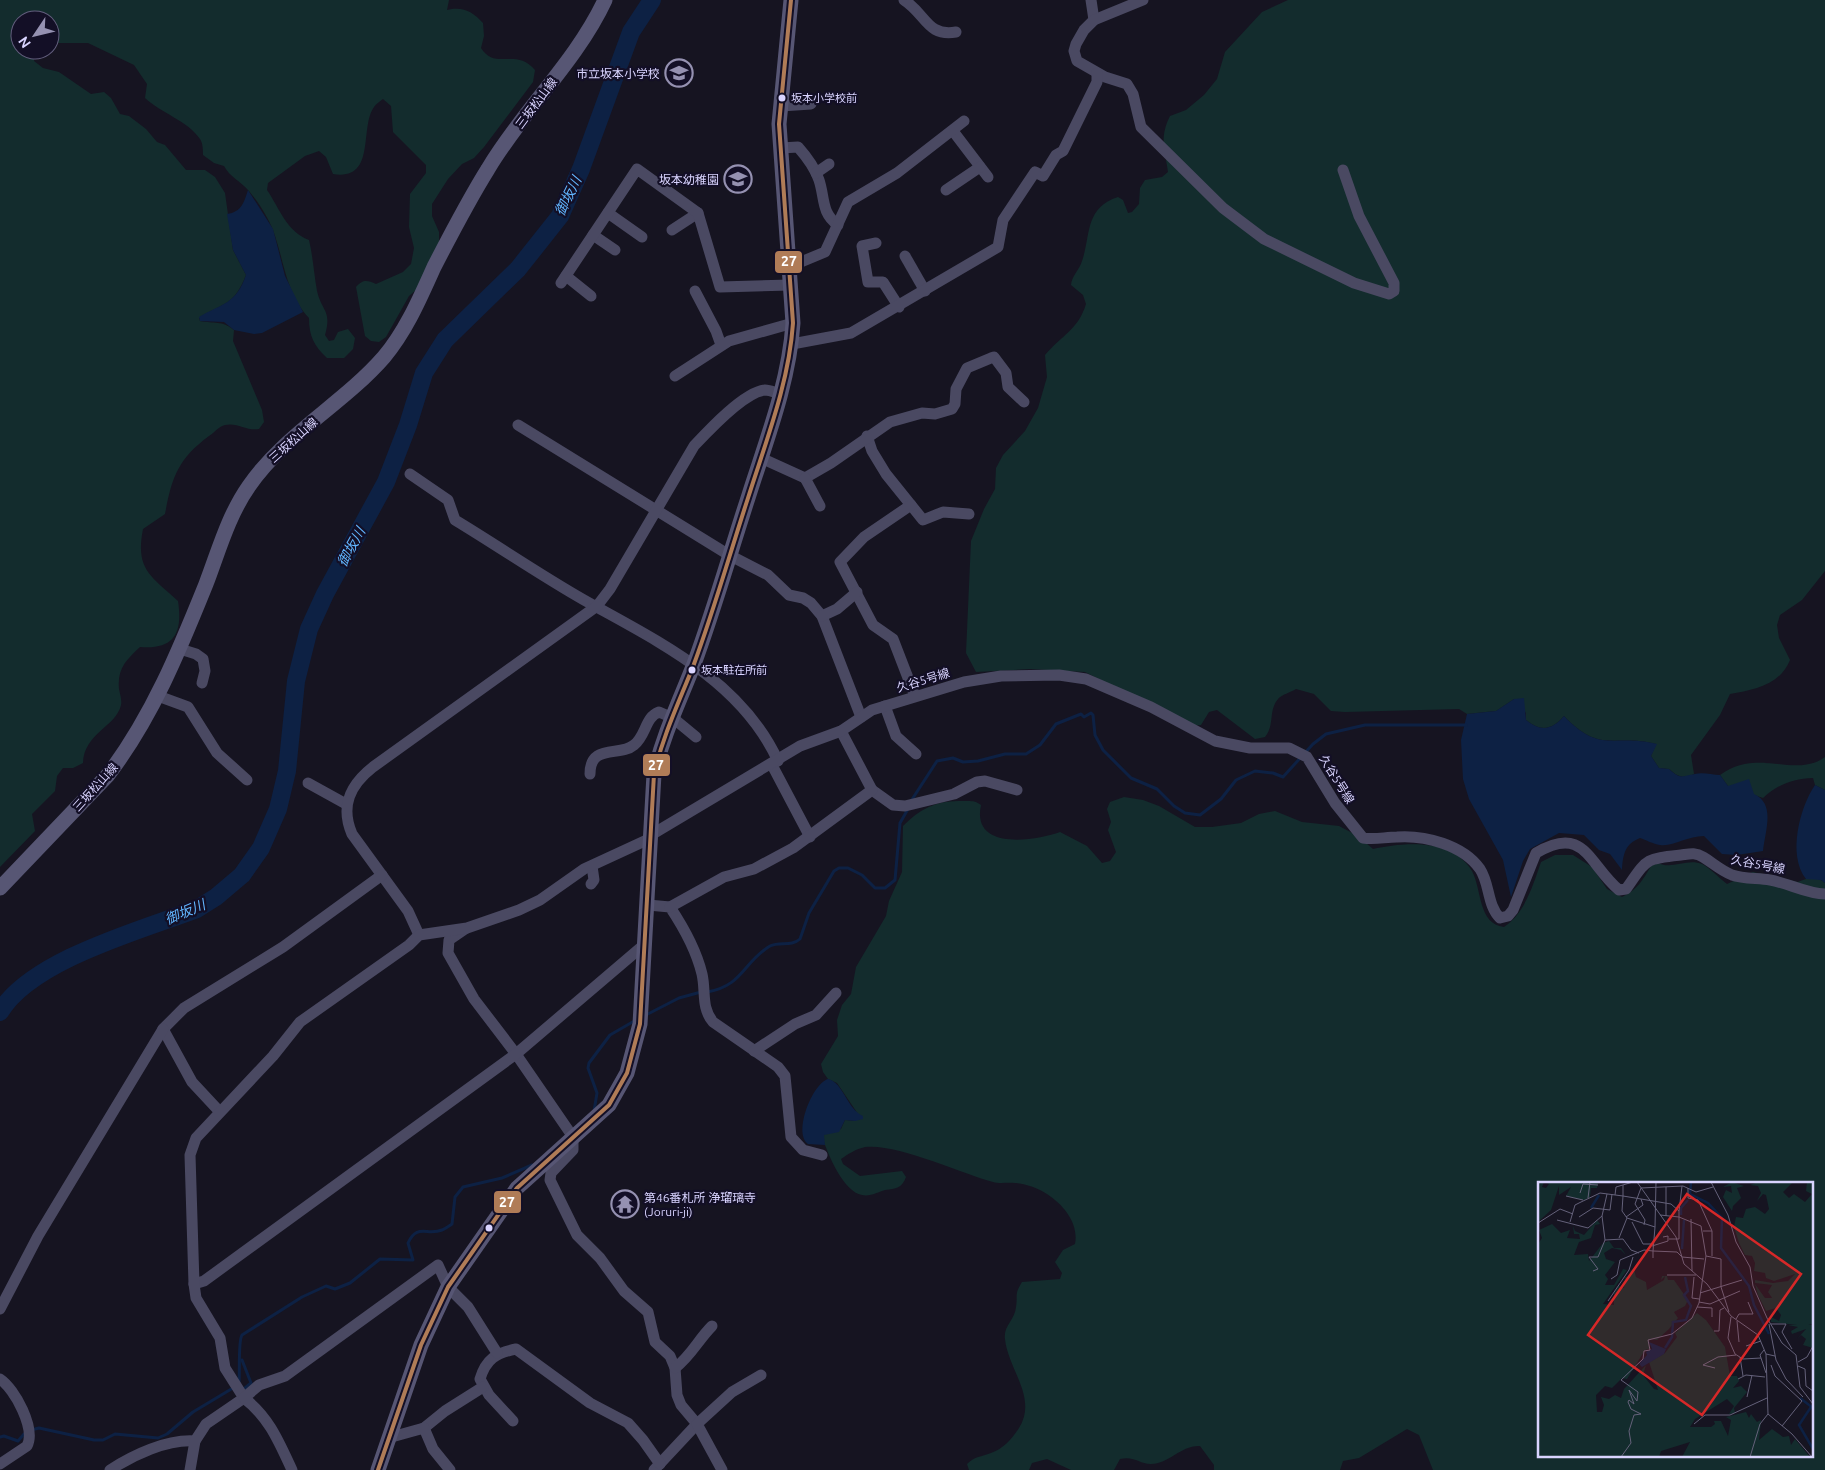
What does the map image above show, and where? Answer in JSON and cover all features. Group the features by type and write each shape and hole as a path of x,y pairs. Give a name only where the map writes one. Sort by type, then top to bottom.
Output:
{"main road":[{"name":"三坂松山線","path":"0,888 108,775 138,733 180,649 222,536 235,508 249,486 281,448 349,392 395,342 409,319 457,221 489,166 591,27 605,0"},
{"path":"378,1470 421,1345 448,1287 517,1188 609,1105 627,1073 640,1024 654,774 663,740 694,664 761,458 780,394 792,344 793,323 781,148 781,106 791,0"}],"street":[{"path":"904,0 916,9 938,32 943,34 956,32"},
{"path":"1091,0 1094,20"},
{"path":"1143,0 1094,20 1084,30 1074,52 1077,61 1097,73 1127,84 1133,94 1141,127 1223,208 1264,239 1354,283 1388,294 1394,291 1394,283 1359,216 1343,170"},
{"path":"792,344 851,333 998,247 1003,220 1035,172 1042,176 1056,155 1063,151 1097,82 1097,73"},
{"path":"781,106 811,104"},
{"path":"788,267 825,252 846,206 852,199 897,172 964,121"},
{"path":"952,131 988,177"},
{"path":"781,148 798,147 819,180 826,213 838,225"},
{"path":"816,173 829,164"},
{"path":"946,190 980,167"},
{"path":"592,296 563,279 637,170 698,213 720,287 790,285"},
{"path":"608,213 642,237"},
{"path":"672,230 698,213"},
{"path":"593,235 615,250"},
{"path":"876,243 862,246 868,282 884,282 898,307"},
{"path":"905,256 925,290"},
{"path":"695,291 716,330 721,345"},
{"path":"674,376 729,341 793,323"},
{"path":"805,478 831,463 882,426 906,417 952,409 955,404 956,390 967,368 991,358 994,357 1002,366 1008,387 1024,402"},
{"path":"419,935 408,912 352,834 347,823 346,804 354,786 373,767 597,606 610,589 694,446 711,427 757,393 766,390 780,394"},
{"path":"518,425 729,556 768,575 789,595 802,598 811,603 822,616 861,717"},
{"path":"867,436 886,474 923,520 943,512 969,514"},
{"path":"761,458 805,478 820,506"},
{"path":"410,474 448,500 455,520 694,664 731,695 749,714 771,746 775,763 810,837"},
{"path":"911,505 864,537 840,562 873,625 893,639 915,696"},
{"path":"822,616 837,609 857,592"},
{"path":"180,649 196,654 203,659 205,671 202,683"},
{"name":"久谷5号線","path":"467,928 520,910 540,900 592,866 649,839 650,835 775,763 800,746 841,730 861,717 885,706 915,696 964,682 1002,676 1060,675 1086,679 1119,692 1215,741 1250,748 1288,748 1304,755 1335,803 1363,838 1418,838 1433,841 1460,851 1480,869 1492,904 1500,918 1508,916 1513,910 1536,853 1555,844 1570,842 1579,845 1590,855 1619,890 1626,889 1648,861 1661,856 1692,853 1703,857 1719,870 1735,876 1769,880 1796,886 1817,894 1825,894"},
{"path":"158,696 188,707 217,753 247,780"},
{"path":"885,706 896,736 916,754"},
{"path":"590,774 593,760 601,754 634,745 645,732 650,717 659,712 673,718 696,737"},
{"path":"841,730 872,790 893,805 909,805 954,794 977,782 985,781 1017,790"},
{"path":"308,783 346,804"},
{"path":"648,905 670,907 724,877 754,869 810,837 872,790"},
{"path":"591,884 594,880 592,866"},
{"path":"0,1309 38,1236 163,1030 184,1008 283,947 382,875"},
{"path":"670,907 693,946 702,974 705,1007 708,1016 713,1022 778,1068 785,1076 791,1137 803,1150 822,1155"},
{"path":"292,1470 270,1424 258,1409 244,1398 225,1368 220,1338 196,1298 190,1155 196,1138 219,1111 273,1056 300,1022 409,945 419,935 467,928"},
{"path":"467,928 449,940 448,953 474,999 516,1054 573,1137 573,1150 550,1174 554,1188 577,1235 600,1258 624,1291 648,1312 655,1342 670,1356 675,1368 676,1395 681,1406 697,1424 722,1470"},
{"path":"194,1284 204,1281 516,1054 645,944"},
{"path":"754,1051 795,1024 816,1015 836,993"},
{"path":"163,1030 171,1040 192,1082 219,1111"},
{"path":"190,1470 195,1441 206,1424 244,1398 259,1385 284,1376 438,1265 448,1287 468,1307 497,1353"},
{"path":"675,1368 692,1353 697,1341 712,1326"},
{"path":"513,1421 483,1387 480,1379 483,1369 497,1353 516,1349 590,1403 628,1423 643,1440 657,1467 697,1424 732,1392 761,1375"},
{"path":"0,1379 11,1388 26,1418 30,1437 27,1446 0,1464"},
{"path":"388,1438 424,1428 445,1411 483,1387"},
{"path":"424,1428 433,1449 450,1470"},
{"path":"110,1470 125,1461 165,1445 185,1440 195,1441"}],"green space":[{"path":"0,0 449,0 447,10 463,9 483,23 484,36 481,48 487,55 493,58 521,60 528,63 535,70 533,82 484,147 474,158 462,164 448,179 432,204 432,216 439,232 439,245 422,285 409,296 386,337 379,342 371,341 365,336 356,287 365,281 376,284 403,272 411,264 414,248 409,227 410,194 426,173 426,165 393,132 391,106 383,99 374,107 367,127 364,151 356,169 347,174 333,174 326,157 319,151 305,156 268,183 267,190 284,219 295,231 309,240 317,291 327,316 325,335 329,341 334,340 338,332 348,329 355,338 353,349 344,358 327,358 313,340 309,318 301,309 290,288 271,225 255,199 224,166 214,163 203,155 200,139 189,127 145,98 147,84 134,65 88,43 60,43 60,10 10,10 10,60 34,60 43,68 59,72 91,94 104,92 111,98 120,114 129,116 146,129 157,142 165,145 186,170 205,170 215,177 225,193 233,250 246,275 242,285 232,298 222,306 199,318 200,321 221,324 234,330 233,341 262,410 264,422 259,429 225,425 198,444 183,461 170,489 165,514 143,529 141,543 141,554 147,571 178,601 179,622 174,637 161,646 140,647 127,661 119,676 121,705 118,713 89,744 83,763 73,768 63,768 57,776 55,791 32,814 35,831 0,867"},
{"path":"1288,0 1825,0 1825,571 1802,600 1780,615 1777,625 1779,638 1790,660 1786,668 1773,681 1765,685 1748,691 1730,694 1720,715 1691,755 1694,774 1681,776 1669,769 1659,768 1651,756 1656,744 1642,741 1598,739 1577,728 1564,716 1551,727 1541,728 1531,724 1526,720 1526,713 1514,699 1496,711 1467,714 1459,709 1345,712 1331,711 1314,694 1296,689 1278,699 1273,708 1268,732 1265,737 1255,739 1217,710 1209,712 1201,725 1192,726 1085,672 1030,669 976,672 966,653 971,541 984,509 995,489 996,468 1003,455 1025,431 1038,408 1047,377 1045,355 1069,332 1083,313 1086,304 1083,295 1071,285 1085,252 1094,215 1107,202 1118,197 1123,200 1128,213 1132,212 1139,204 1140,188 1145,180 1162,177 1168,172 1164,138 1170,116 1186,110 1204,95 1217,79 1225,52 1262,12"},
{"path":"1825,757 1825,790 1815,785 1813,778 1792,781 1780,786 1763,798 1728,786 1720,775 1734,767 1748,763 1801,765 1813,763"},
{"path":"1124,797 1143,800 1159,806 1195,827 1241,823 1259,814 1275,811 1302,822 1339,826 1358,836 1373,849 1413,844 1440,848 1464,860 1472,871 1482,905 1489,920 1496,925 1504,927 1518,914 1523,906 1541,862 1555,855 1573,855 1592,867 1607,889 1622,897 1636,888 1651,866 1658,863 1663,865 1691,862 1702,864 1727,884 1753,872 1798,882 1812,878 1819,879 1825,883 1825,1470 1433,1470 1419,1435 1407,1429 1359,1458 1343,1461 1340,1470 1214,1470 1214,1465 1200,1446 1193,1446 1157,1463 1147,1464 1125,1458 1120,1459 1114,1470 1071,1470 1047,1459 1032,1463 1029,1470 969,1470 967,1464 970,1461 995,1451 1007,1443 1019,1428 1024,1417 1024,1395 1007,1350 1006,1330 1014,1316 1017,1292 1022,1282 1060,1279 1062,1273 1055,1262 1063,1250 1075,1244 1075,1229 1064,1209 1053,1198 1036,1188 1019,1183 993,1182 911,1154 878,1147 865,1147 855,1150 841,1159 843,1164 860,1176 902,1171 906,1177 903,1184 871,1195 862,1195 855,1192 838,1172 823,1139 824,1134 841,1129 845,1120 855,1121 858,1114 837,1083 828,1079 823,1072 821,1064 838,1036 837,1020 842,1005 851,994 856,967 886,916 889,901 902,872 903,826 909,820 930,806 945,802 970,801 979,803 981,805 980,820 986,830 995,836 1021,840 1060,832 1087,846 1102,863 1110,861 1116,852 1108,830 1111,822 1107,809 1110,802"}],"water":[{"path":"248,190 273,229 285,276 303,312 262,333 254,334 234,330 224,322 200,321 199,317 228,302 238,292 246,275 233,250 227,214 239,209 244,202"},
{"path":"1524,698 1526,720 1541,728 1551,727 1564,716 1577,728 1598,739 1642,741 1657,744 1651,756 1659,768 1669,769 1676,775 1684,776 1701,773 1720,775 1728,786 1749,779 1754,794 1761,798 1767,811 1767,827 1763,851 1737,855 1722,854 1704,836 1665,845 1655,844 1640,838 1631,843 1626,850 1622,870 1610,854 1599,850 1584,835 1559,833 1530,849 1523,861 1511,897 1503,860 1469,799 1463,779 1461,740 1467,714 1496,711 1514,699"},
{"path":"1815,785 1825,790 1825,883 1821,880 1806,879 1800,869 1797,857 1798,831 1801,818"},
{"path":"828,1079 838,1085 853,1108 863,1116 863,1119 855,1121 845,1120 839,1132 824,1135 825,1145 808,1144 804,1138 803,1130 806,1109 816,1090"}],"waterway":[{"name":"御坂川","path":"0,1012 15,994 36,977 61,962 118,937 197,909 216,897 242,875 261,848 278,809 287,771 296,681 309,629 325,594 386,482 408,425 424,373 445,340 518,269 560,216 581,169 631,32 652,0"},
{"path":"911,801 937,761 953,758 963,762 978,761 1005,754 1026,754 1040,745 1056,724 1081,714 1084,717 1091,713 1093,715 1095,735 1103,750 1131,778 1157,789 1174,806 1185,813 1200,815 1221,799 1236,780 1255,771 1273,773 1283,777 1313,744 1326,734 1365,725 1466,725"},
{"path":"707,992 728,985 761,952 770,946 793,943 800,939 809,913 834,871 839,868 848,868 862,875 875,888 885,888 895,880 900,823 908,809"},
{"path":"644,1016 679,998 701,992"},
{"path":"594,1111 597,1093 588,1068 589,1063 610,1035 636,1020"},
{"path":"239,1382 242,1335 302,1297 326,1286 335,1289 350,1283 380,1259 413,1260 408,1243 411,1237 415,1233 423,1231 443,1230 452,1224 455,1197 463,1187 502,1178 532,1165"},
{"path":"242,1360 251,1383 245,1388"},
{"path":"31,1430 39,1428 94,1440 103,1440 115,1434 158,1438 167,1434 193,1412 233,1388"},
{"path":"0,1437 4,1436 18,1441 24,1434"}],"transit line":[{"name":"27","path":"378,1470 421,1345 448,1287 517,1188 609,1105 627,1073 640,1024 654,774 667,732 708,623 769,433 782,390 791,345 793,323 779,124 791,0"}],"place":[{"name":"市立坂本小学校","path":"679,73"},
{"name":"坂本小学校前","path":"782,98"},
{"name":"坂本幼稚園","path":"738,179"},
{"name":"坂本駐在所前","path":"692,670"},
{"name":"第46番札所 浄瑠璃寺 (Joruri-ji)","path":"625,1204"}]}
